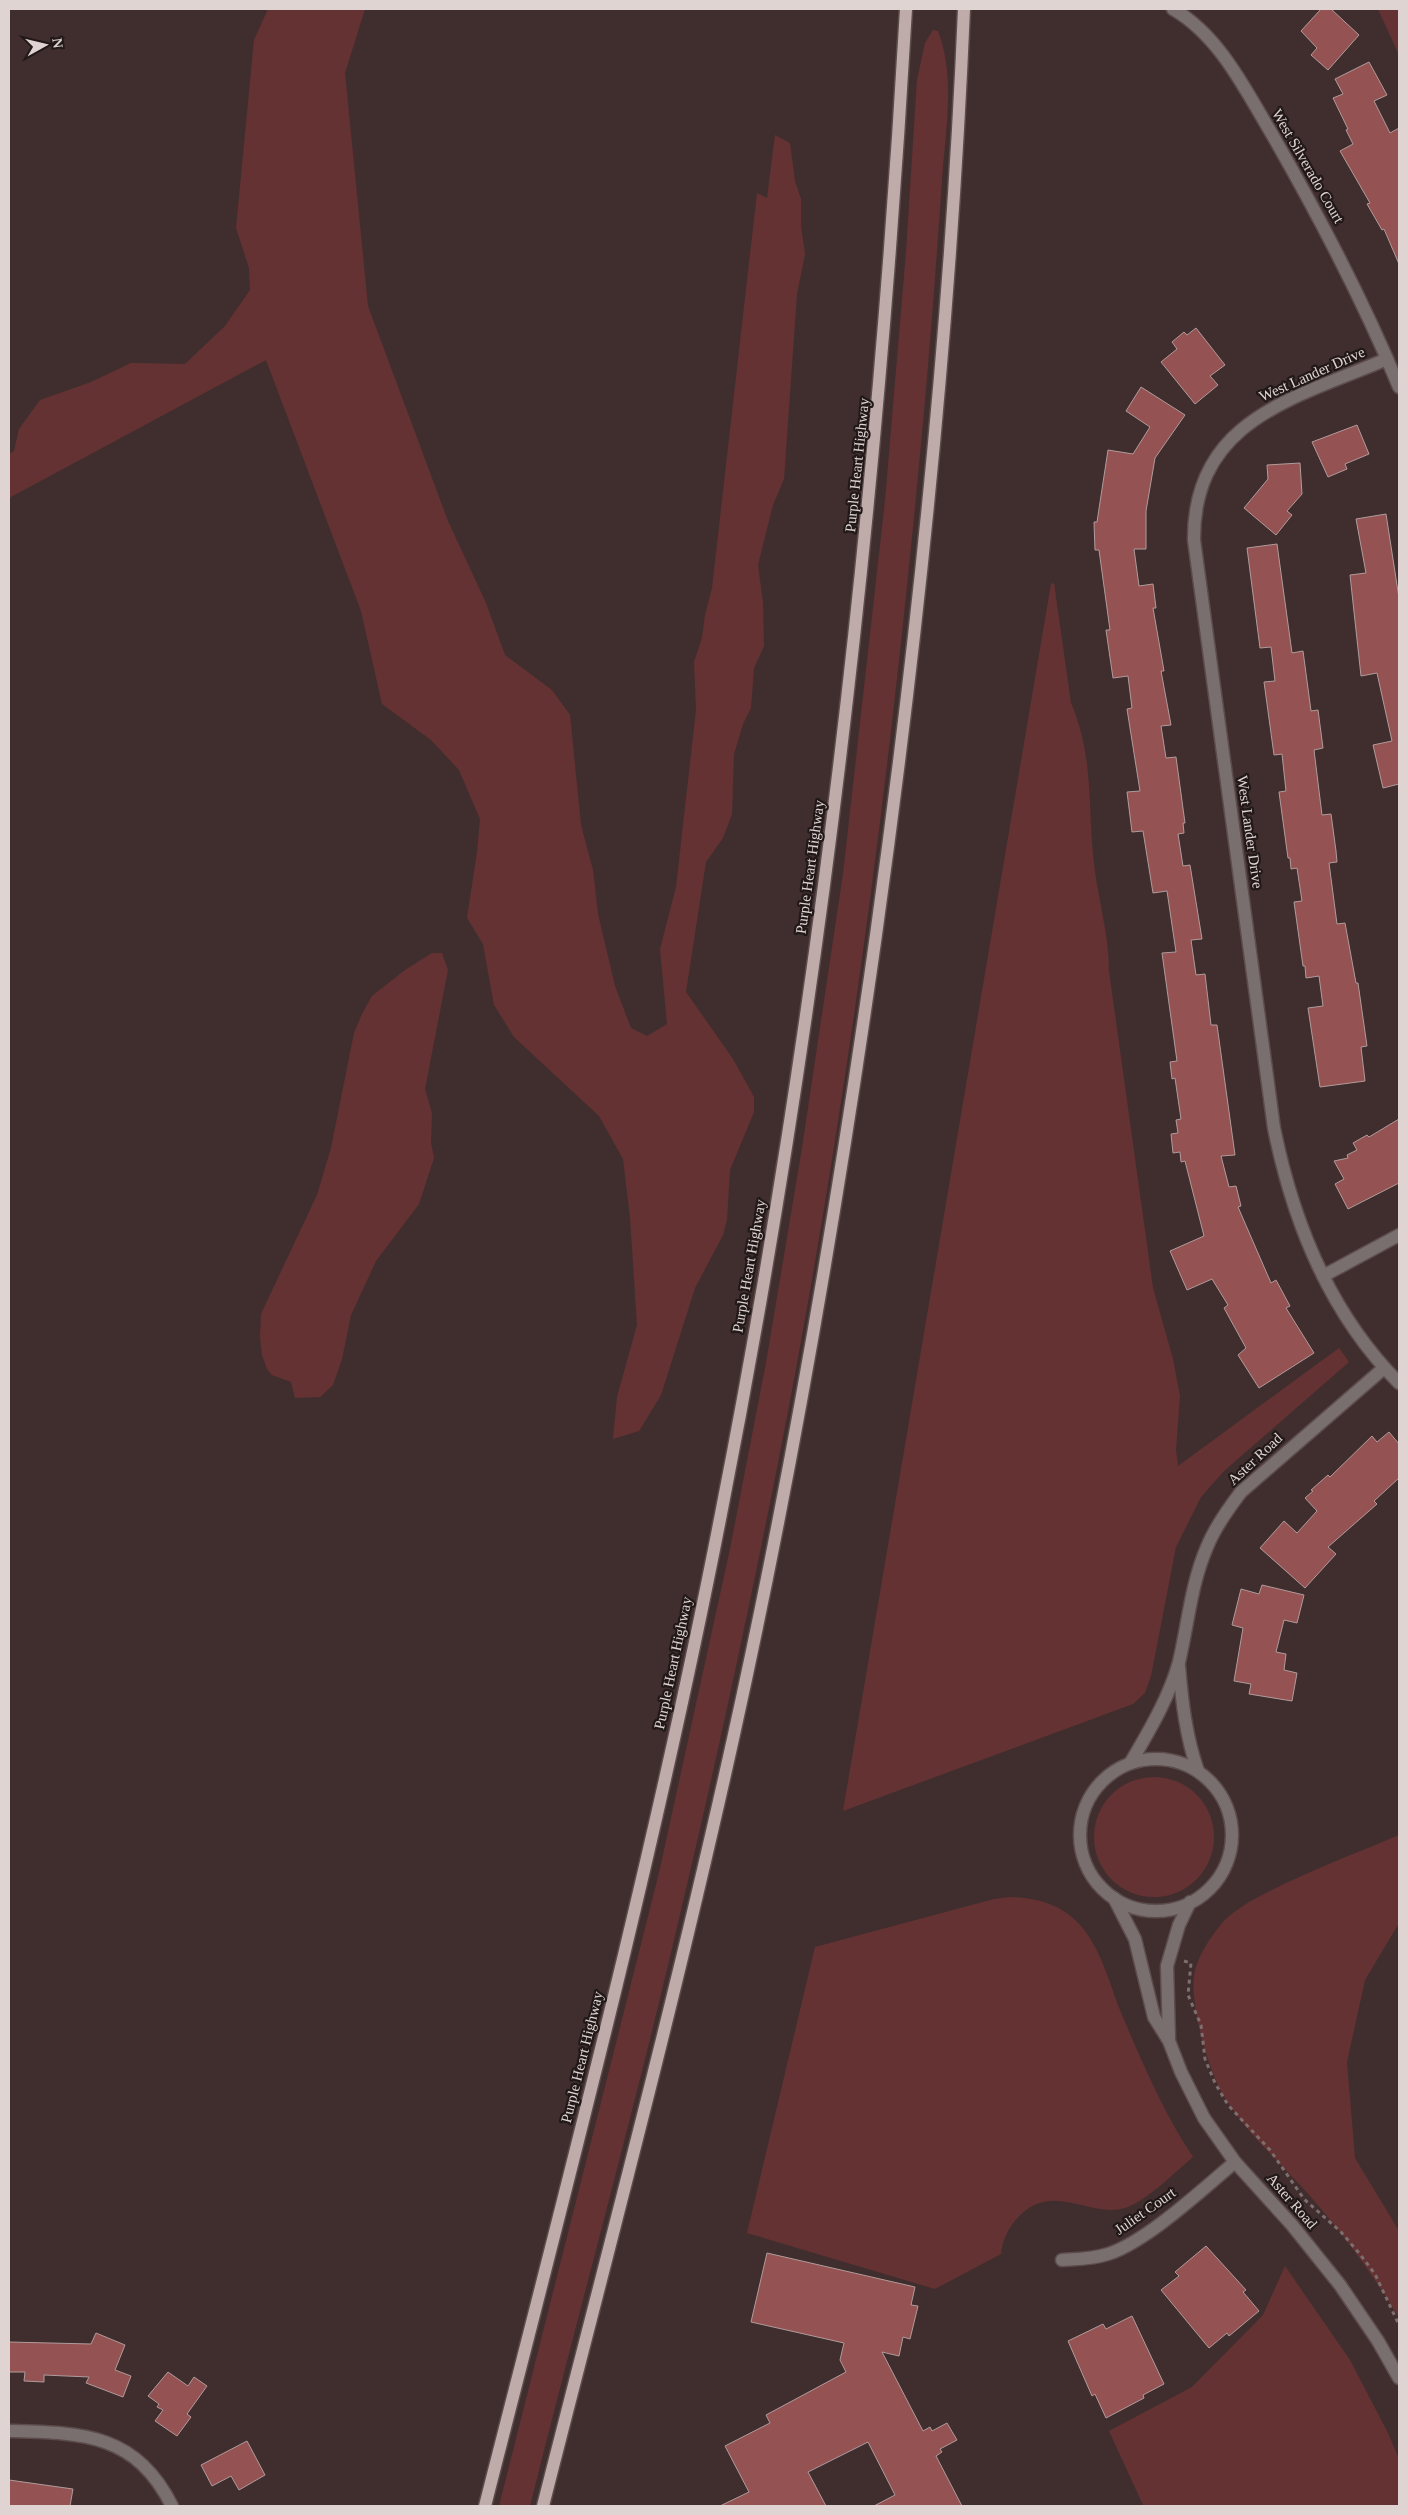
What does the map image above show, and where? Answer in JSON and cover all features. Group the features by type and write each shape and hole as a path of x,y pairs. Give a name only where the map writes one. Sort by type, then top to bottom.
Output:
{"main road":[{"name":"Purple Heart Highway","path":"485,2506 636,1905 721,1515 760,1306 796,1086 827,868 856,631 881,380 896,197 906,9"},
{"path":"543,2506 684,1949 730,1753 781,1504 823,1276 859,1055 888,848 924,544 946,306 964,9"}],"street":[{"name":"West Silverado Court","path":"1173,9 1198,27 1228,62 1322,222 1388,359 1399,388"},
{"name":"West Lander Drive","path":"1388,359 1265,412 1230,438 1210,468 1197,502 1194,520 1197,567 1274,1128 1296,1217 1323,1276 1344,1313 1384,1368 1399,1383"},
{"path":"1323,1276 1399,1235"},
{"name":"Aster Road","path":"1131,1762 1160,1711 1178,1663 1195,1584 1207,1547 1224,1514 1241,1492 1384,1368"},
{"name":"Aster Road","path":"1178,1663 1184,1714 1192,1754 1198,1771"},
{"path":"1154,1758 1177,1761 1198,1771 1214,1786 1226,1805 1231,1826 1230,1849 1222,1871 1209,1889 1190,1902 1171,1909 1152,1911 1132,1907 1114,1898 1098,1884 1086,1866 1081,1845 1080,1825 1086,1805 1096,1788 1110,1774 1131,1762 1154,1758"},
{"name":"Aster Road","path":"1114,1898 1135,1939 1154,2017 1169,2041 1181,2072 1204,2118 1235,2162 1292,2225 1340,2285 1378,2341 1399,2378"},
{"name":"Aster Road","path":"1169,2041 1167,1966 1179,1925 1190,1902"},
{"name":"Juliet Court","path":"1062,2260 1107,2254 1130,2245 1204,2189 1235,2162"},
{"path":"9,2431 85,2436 108,2443 136,2458 163,2488 172,2506"}],"path":[{"path":"1191,1962 1188,1995 1201,2025 1206,2059 1215,2083 1228,2105 1270,2150 1304,2199 1341,2232 1360,2253 1375,2274 1399,2325"}],"shaded area":[{"path":"268,9 365,9 345,73 368,306 448,521 486,603 505,655 552,690 570,715 581,825 593,870 598,914 615,986 631,1028 647,1036 667,1024 660,949 676,887 696,710 694,662 702,638 705,615 712,588 757,193 767,198 775,135 790,143 795,181 801,199 801,226 805,254 797,294 784,479 773,505 758,565 763,603 764,646 754,668 751,708 743,724 734,754 732,814 723,838 706,862 686,992 733,1059 754,1097 754,1112 730,1170 727,1220 723,1235 695,1288 661,1395 639,1431 613,1439 617,1397 637,1325 630,1217 623,1159 599,1116 514,1037 494,1005 483,944 467,918 480,819 459,770 431,740 382,704 361,611 266,360 9,498 9,454 14,451 19,429 40,400 91,382 131,363 185,364 225,326 250,290 249,268 236,228 254,40"},
{"path":"1378,9 1399,9 1399,55"},
{"path":"933,30 938,31 947,67 948,105 928,370 880,825 844,1085 823,1215 755,1578 721,1736 648,2047 530,2506 499,2506 659,1873 730,1549 766,1363 802,1148 843,874 885,501 906,252 917,80 925,43"},
{"path":"1054,583 1071,703 1078,722 1086,759 1095,869 1107,941 1109,971 1153,1288 1173,1359 1180,1396 1176,1450 1178,1466 1339,1348 1349,1362 1224,1471 1201,1497 1176,1547 1151,1676 1145,1693 1133,1704 843,1811 1051,584"},
{"path":"432,953 442,953 448,970 425,1089 432,1113 431,1143 434,1158 419,1204 376,1261 351,1315 342,1359 333,1385 320,1397 295,1398 291,1382 272,1375 267,1369 262,1355 260,1337 261,1314 317,1195 331,1148 354,1033 362,1014 372,996 405,970"},
{"path":"1154,1777 1177,1781 1197,1794 1210,1814 1214,1837 1210,1860 1197,1880 1177,1893 1154,1897 1131,1893 1111,1880 1098,1860 1094,1837 1098,1814 1111,1794 1131,1781"},
{"path":"1399,1835 1399,1923 1365,1980 1347,2062 1355,2158 1399,2231 1399,2318 1368,2270 1334,2225 1310,2196 1255,2137 1225,2098 1212,2071 1201,2034 1194,1996 1194,1980 1198,1961 1207,1943 1223,1922 1236,1910 1284,1884"},
{"path":"1010,1897 1039,1901 1056,1907 1072,1917 1086,1933 1098,1953 1120,2010 1153,2085 1193,2157 1152,2193 1125,2208 1111,2210 1069,2202 1041,2202 1028,2209 1014,2222 1004,2241 1001,2254 935,2289 747,2233 815,1947 994,1899"},
{"path":"1285,2266 1350,2360 1388,2433 1399,2459 1399,2506 1141,2506 1143,2505 1109,2431 1192,2387 1263,2315"}],"building":[{"path":"1321,9 1331,9 1359,35 1328,70 1311,55 1317,48 1301,31"},
{"path":"1369,62 1387,95 1374,101 1390,133 1399,128 1399,264 1384,229 1382,230 1367,204 1370,203 1340,151 1353,144 1333,98 1343,94 1335,79"},
{"path":"1196,328 1225,365 1210,376 1218,385 1195,404 1161,362 1177,349 1172,342 1184,332 1187,335"},
{"path":"1141,387 1185,415 1155,458 1146,511 1146,549 1134,549 1139,586 1153,584 1156,608 1153,608 1164,671 1161,671 1171,725 1161,726 1166,758 1176,757 1185,823 1183,823 1184,833 1178,834 1183,866 1190,865 1202,939 1191,940 1196,975 1205,974 1211,1025 1217,1025 1235,1155 1221,1156 1229,1187 1236,1186 1241,1206 1238,1207 1271,1283 1276,1280 1290,1306 1286,1308 1314,1353 1259,1388 1238,1355 1246,1348 1224,1308 1228,1305 1212,1279 1187,1290 1170,1251 1204,1236 1185,1161 1181,1162 1180,1152 1173,1153 1171,1134 1178,1133 1176,1120 1181,1119 1175,1078 1172,1079 1170,1062 1177,1061 1162,953 1176,952 1167,891 1153,893 1143,831 1132,832 1127,792 1140,791 1127,709 1132,708 1128,676 1113,678 1106,630 1110,630 1099,550 1095,550 1094,522 1097,522 1108,450 1133,454 1150,427 1126,411"},
{"path":"1357,425 1369,454 1345,464 1347,469 1328,477 1312,442"},
{"path":"1300,463 1302,494 1287,511 1292,515 1276,535 1244,508 1268,479 1267,465"},
{"path":"1386,514 1399,598 1399,784 1383,788 1373,745 1392,741 1377,673 1361,676 1350,575 1366,573 1356,519"},
{"path":"1277,544 1292,653 1303,651 1311,711 1318,710 1323,748 1314,750 1322,815 1331,814 1336,851 1337,862 1329,863 1337,924 1345,923 1356,983 1358,983 1367,1046 1361,1047 1365,1081 1320,1087 1308,1008 1323,1006 1319,976 1306,978 1305,966 1303,966 1294,902 1302,901 1297,868 1291,869 1290,858 1288,858 1279,792 1286,791 1282,754 1274,755 1264,682 1275,681 1271,647 1260,648 1247,548"},
{"path":"1399,1119 1399,1183 1348,1209 1335,1184 1344,1179 1334,1161 1348,1158 1347,1155 1357,1150 1353,1143 1367,1135 1369,1137"},
{"path":"1389,1432 1399,1444 1399,1478 1374,1501 1377,1504 1328,1547 1336,1554 1305,1588 1260,1548 1284,1521 1297,1533 1317,1511 1305,1498 1313,1491 1311,1490 1328,1475 1330,1477 1372,1436 1377,1442"},
{"path":"1262,1585 1304,1595 1297,1623 1284,1620 1276,1652 1286,1654 1284,1670 1297,1673 1292,1701 1249,1694 1251,1684 1234,1681 1243,1628 1232,1625 1241,1589 1259,1594"},
{"path":"1206,2246 1246,2290 1243,2292 1259,2311 1229,2336 1227,2333 1209,2348 1161,2290 1179,2276 1175,2272"},
{"path":"767,2253 915,2287 911,2305 918,2306 910,2339 903,2337 899,2356 882,2352 923,2431 930,2427 932,2431 947,2423 957,2440 940,2449 942,2452 936,2456 962,2506 874,2506 895,2495 868,2442 808,2472 826,2506 720,2506 749,2492 725,2446 770,2423 766,2415 846,2372 840,2360 844,2343 751,2322"},
{"path":"1132,2316 1164,2384 1143,2395 1144,2398 1106,2418 1095,2394 1092,2396 1068,2341 1103,2324 1106,2329"},
{"path":"96,2333 125,2345 115,2370 131,2376 123,2397 86,2383 89,2377 44,2375 44,2382 24,2381 25,2372 9,2372 9,2342 91,2344"},
{"path":"168,2372 188,2386 194,2377 207,2386 187,2414 191,2417 177,2436 155,2421 163,2410 157,2407 159,2404 148,2396"},
{"path":"247,2441 265,2475 239,2490 231,2476 212,2486 201,2465"},
{"path":"9,2480 73,2489 70,2506 9,2506"}]}
